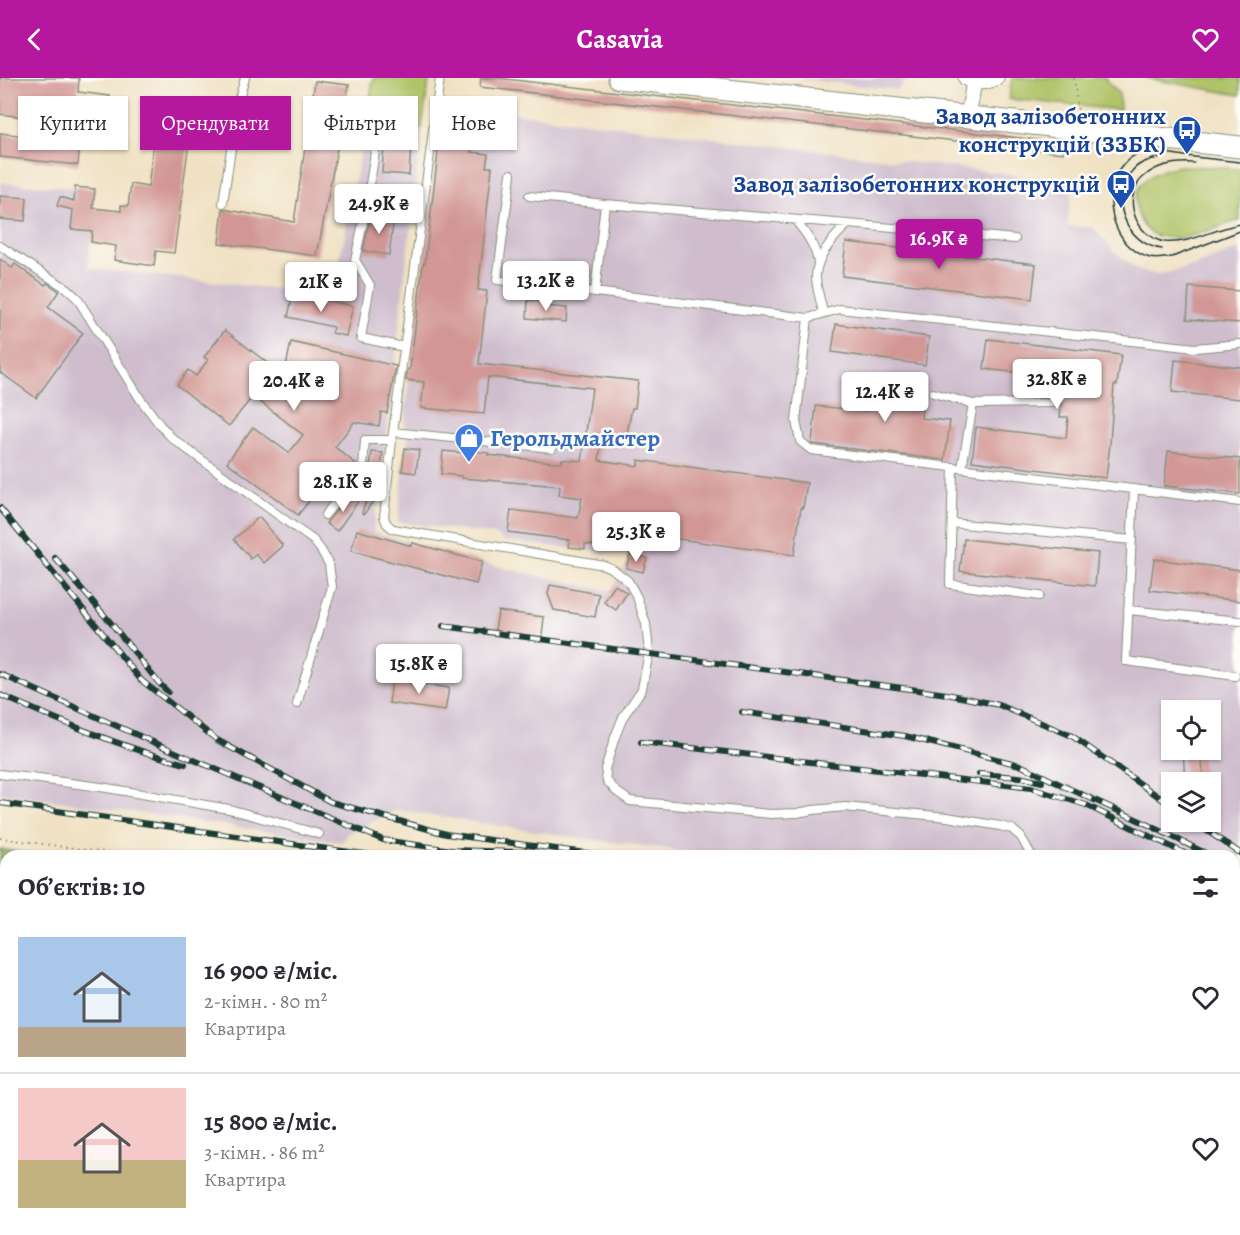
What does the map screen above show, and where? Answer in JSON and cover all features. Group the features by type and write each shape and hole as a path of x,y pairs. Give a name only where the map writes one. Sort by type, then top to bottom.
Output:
{"main road":[{"path":"619,78 1240,147"}],"street":[{"path":"968,117 970,80 988,81 996,78"}],"lane":[{"path":"223,203 238,102 245,78"},
{"path":"440,78 393,436 384,517 387,524 393,529 604,565 628,581 637,597 646,624 649,652 642,689 623,717 605,769 607,781 630,801 771,814 845,807 947,817 1011,829 1021,837 1028,850"},
{"path":"375,150 368,204 355,260 370,285 361,338 404,346"},
{"path":"511,174 497,280 808,318 840,309 1195,348 1240,344"},
{"path":"529,196 1015,239"},
{"path":"595,292 605,204"},
{"path":"795,220 808,235 817,256 816,276 823,314"},
{"path":"818,263 834,237 848,224"},
{"path":"0,246 66,288 77,298 141,400 173,439 313,540 321,550 329,564 332,587 297,704"},
{"path":"808,318 796,421 800,441 811,450 1240,502"},
{"path":"933,393 973,404 1053,403"},
{"path":"962,468 973,404"},
{"path":"325,515 363,468 365,440 393,436 552,448"},
{"path":"953,467 950,584 1039,596"},
{"path":"1134,489 1126,661 1235,676"},
{"path":"952,523 1132,540"},
{"path":"1128,610 1240,621"},
{"path":"0,774 101,787 230,809 318,834"}],"path":[{"path":"1074,78 1079,115"},
{"path":"0,838 87,850"}],"shaded area":[{"path":"790,78 907,78 898,90"},
{"path":"517,114 1073,182 1067,226 1094,228 1114,251 1137,270 1158,275 1195,266 1240,249 1240,850 675,850 397,810 349,833 342,842 0,793 0,183 95,189 88,268 333,295 361,150 418,150 418,127 422,128 373,532 511,570 610,591 632,555 505,541 496,535 398,522 405,449 410,429 404,424 436,160 459,150 517,150","holes":["1161,700 1221,700 1221,760 1202,760 1203,772 1221,772 1221,832 1161,832 1161,772 1184,772 1184,760 1161,760"]}],"green space":[{"path":"373,78 429,79 422,128 418,127 418,96 370,96"},
{"path":"1012,78 1106,78 1119,94 1120,110 1009,99"},
{"path":"1146,78 1240,78 1240,95"},
{"path":"1179,166 1240,169 1240,220 1180,238 1156,235 1146,229 1137,210 1138,189 1154,174"}],"building":[{"path":"0,78 79,78 78,92 110,96 18,96 18,116 0,114"},
{"path":"481,78 1064,143 1063,153 480,87"},
{"path":"315,81 349,85 347,96 313,96"},
{"path":"0,133 18,135 18,150 79,150 78,165 0,157"},
{"path":"153,150 188,150 174,253 156,251 154,266 114,260 116,246 91,242 92,231 71,229 73,210 57,206 60,197 74,201 75,187 95,189 93,208 121,211 121,205 128,206 131,184 148,187"},
{"path":"305,150 337,150 317,256 219,243 223,209 294,222"},
{"path":"384,150 411,150 409,175 382,173"},
{"path":"436,150 471,150 471,152 488,154 486,167 492,167 478,290 487,291 479,364 638,381 635,408 632,408 625,443 602,439 599,460 638,466 638,460 807,483 794,555 628,532 626,548 585,544 585,549 569,547 570,540 508,532 511,510 578,518 582,498 559,495 560,486 462,478 462,476 441,474 443,451 464,453 465,450 489,453 488,455 562,463 562,459 582,461 592,388 488,377 484,414 421,408 424,382 406,380 408,369 410,369 423,263 425,263 438,152"},
{"path":"0,196 27,198 25,221 0,219"},
{"path":"371,214 394,217 389,255 363,251"},
{"path":"846,242 1036,264 1032,299 842,276"},
{"path":"0,259 12,268 15,264 45,285 47,283 59,291 48,307 83,333 36,398 0,372"},
{"path":"1189,287 1240,291 1240,323 1187,319"},
{"path":"293,293 353,306 346,336 332,333 333,327 288,317"},
{"path":"528,300 544,302 543,306 567,308 566,322 527,318"},
{"path":"836,324 929,337 925,365 832,352"},
{"path":"225,330 284,376 291,342 396,366 387,413 381,412 379,426 354,422 335,447 356,464 328,501 316,492 298,515 227,462 253,427 289,453 303,435 253,396 229,426 177,385 188,370 196,376 208,360 204,357"},
{"path":"988,339 1121,355 1117,385 1114,385 1106,478 972,461 976,427 1066,438 1068,417 1060,417 1064,378 984,369"},
{"path":"1175,360 1240,367 1240,399 1172,392"},
{"path":"870,377 925,383 921,418 950,421 945,460 812,443 816,406 866,411"},
{"path":"405,448 419,450 416,473 402,471"},
{"path":"1168,451 1240,459 1240,494 1164,486"},
{"path":"372,452 383,453 378,494 364,514 362,513 371,484 367,489"},
{"path":"350,494 359,500 337,531 326,523"},
{"path":"259,517 283,546 264,563 256,554 251,559 234,539"},
{"path":"357,530 412,546 413,543 482,562 476,584 351,551"},
{"path":"964,539 1098,553 1095,586 960,571"},
{"path":"630,554 647,558 643,572 626,568"},
{"path":"1154,559 1240,570 1240,601 1150,590"},
{"path":"550,585 599,594 595,617 554,610 548,594"},
{"path":"615,585 627,593 616,610 604,602"},
{"path":"498,611 544,617 542,637 495,631"},
{"path":"392,680 449,688 445,711 389,703"},
{"path":"1184,760 1202,760 1203,772 1184,772"}],"tram line":[{"path":"1240,162 1151,152 1140,153 1128,160 1119,170 1111,195 1114,222 1120,234 1138,253 1150,258 1172,257 1240,231"},
{"path":"1161,157 1141,163 1132,171 1121,194 1121,206 1124,219 1139,239 1150,246 1162,249"},
{"path":"1194,163 1175,163 1163,166 1151,171 1138,183 1132,203 1134,214 1145,232 1165,242 1174,242 1193,239 1240,224"}],"railway":[{"path":"0,508 141,680 217,740 331,802 446,834 564,850"},
{"path":"55,558 168,692"},
{"path":"443,626 947,694 999,705 1072,736 1161,798"},
{"path":"0,674 180,754 383,840 451,850"},
{"path":"0,695 114,742 185,764"},
{"path":"742,712 905,736 1020,765 1068,788"},
{"path":"641,742 1031,788 1086,805 1178,850"},
{"path":"979,774 1019,777 1042,782"},
{"path":"1062,786 1199,850"},
{"path":"0,803 335,850"},
{"path":"1209,832 1236,850"}],"place":[{"name":"Завод залізобетонних конструкцій (ЗЗБК)","path":"1187,156"},
{"name":"Завод залізобетонних конструкцій","path":"1121,210"},
{"name":"Герольдмайстер","path":"469,464"}]}
